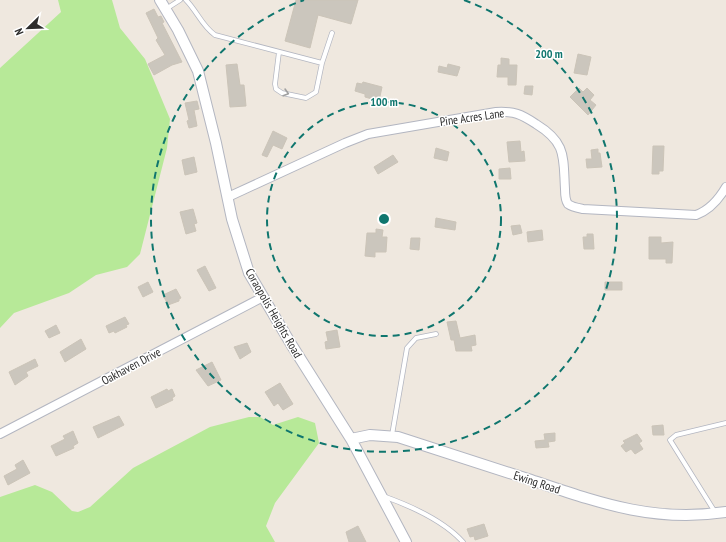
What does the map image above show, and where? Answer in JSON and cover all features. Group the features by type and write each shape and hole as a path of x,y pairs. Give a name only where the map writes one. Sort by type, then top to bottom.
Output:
{"street":[{"name":"Coraopolis Heights Road","path":"160,0 178,30 198,71 215,135 240,246 249,273 351,439 406,542"},
{"name":"Pine Acres Lane","path":"228,197 345,143 368,134 496,112 513,111 542,127 553,135 558,142 563,156 566,196 568,203 572,206 583,209 696,215 711,207 726,187"},
{"name":"Oakhaven Drive","path":"0,434 263,297"},
{"name":"Ewing Road","path":"351,439 370,435 392,436 610,506 647,513 680,515 721,513"}],"lane":[{"path":"166,9 180,0"},
{"path":"186,0 195,10 206,28 215,35 322,63"},
{"path":"279,52 275,84 276,90 282,93 306,98 316,92 322,63 332,33"},
{"path":"392,436 407,348 416,338 436,334"},
{"path":"721,513 670,440 676,435 726,423"},
{"path":"381,496 399,502 452,530 464,542"}],"green space":[{"path":"58,0 112,0 120,28 145,59 170,119 167,148 140,254 127,267 96,275 69,293 14,313 0,328 0,68 61,12"},
{"path":"249,417 260,417 273,425 298,417 315,423 319,443 275,503 266,526 275,542 0,542 0,497 35,485 52,492 72,511 78,512 90,507 133,468 210,427"}],"building":[{"path":"296,0 358,0 351,24 318,15 310,48 285,41"},
{"path":"154,9 158,17 161,16 164,22 162,23 182,62 172,65 154,75 148,64 165,55 156,40 158,38 146,13"},
{"path":"578,54 591,57 587,75 574,73"},
{"path":"501,58 509,59 509,65 517,65 516,85 508,85 508,77 497,77 498,65 501,65"},
{"path":"237,64 240,85 244,85 246,106 230,107 226,65"},
{"path":"448,64 460,67 457,76 438,72 439,66 447,68"},
{"path":"363,82 382,87 379,101 365,97 365,94 355,91 357,83 362,84"},
{"path":"525,86 533,86 532,95 524,94"},
{"path":"579,88 583,92 587,88 594,95 590,100 596,105 588,115 570,97"},
{"path":"197,101 199,109 194,110 197,126 189,128 187,121 189,120 185,103"},
{"path":"273,131 287,138 282,149 273,145 267,157 262,155"},
{"path":"520,141 521,152 524,151 525,161 509,162 507,142"},
{"path":"653,146 664,146 663,171 659,171 659,174 652,174"},
{"path":"436,148 449,152 447,161 434,158"},
{"path":"598,149 602,167 587,168 586,159 592,159 591,150"},
{"path":"393,155 398,162 378,174 374,167"},
{"path":"194,157 197,172 185,175 182,160"},
{"path":"510,168 511,179 499,179 499,169"},
{"path":"193,209 197,223 194,224 196,231 186,234 180,212"},
{"path":"436,218 456,222 455,230 435,227"},
{"path":"520,225 522,233 513,235 511,226"},
{"path":"376,229 383,230 382,237 387,237 386,252 375,252 375,257 365,256 367,233 376,233"},
{"path":"542,230 543,240 528,242 527,232"},
{"path":"587,234 593,234 594,249 584,249 583,237 587,237"},
{"path":"649,237 661,237 661,243 673,242 672,263 666,263 666,259 649,259"},
{"path":"411,238 420,238 419,250 410,249"},
{"path":"205,266 216,288 209,291 197,270"},
{"path":"148,282 153,292 143,297 138,287"},
{"path":"605,282 622,282 622,290 605,290"},
{"path":"176,289 181,298 179,301 168,305 163,295"},
{"path":"125,317 129,324 126,325 127,327 115,333 114,331 109,333 106,326"},
{"path":"456,321 460,338 475,335 476,345 471,346 472,351 456,351 454,340 451,340 447,322"},
{"path":"56,325 60,333 49,338 45,331"},
{"path":"337,330 340,347 326,349 325,342 328,341 326,332"},
{"path":"81,339 86,349 65,362 60,352"},
{"path":"247,343 251,352 240,359 234,347"},
{"path":"35,359 38,366 26,372 28,376 15,385 9,372"},
{"path":"212,362 221,380 208,386 196,370"},
{"path":"280,383 293,404 283,410 278,403 274,406 265,392"},
{"path":"167,389 168,391 172,389 175,396 172,398 173,400 156,408 151,397"},
{"path":"119,416 124,425 98,438 93,427"},
{"path":"663,425 664,435 653,435 652,426"},
{"path":"73,431 78,443 73,446 74,448 56,456 51,446 65,439 63,436"},
{"path":"555,433 555,441 548,442 549,447 536,448 535,441 545,440 544,434"},
{"path":"637,434 642,441 639,443 643,449 635,454 631,449 626,452 621,446 625,443 623,441"},
{"path":"23,460 30,473 8,485 4,476 17,469 15,465"},
{"path":"484,524 488,536 475,540 474,536 470,537 467,529"},
{"path":"358,526 366,542 349,542 346,532"}]}
